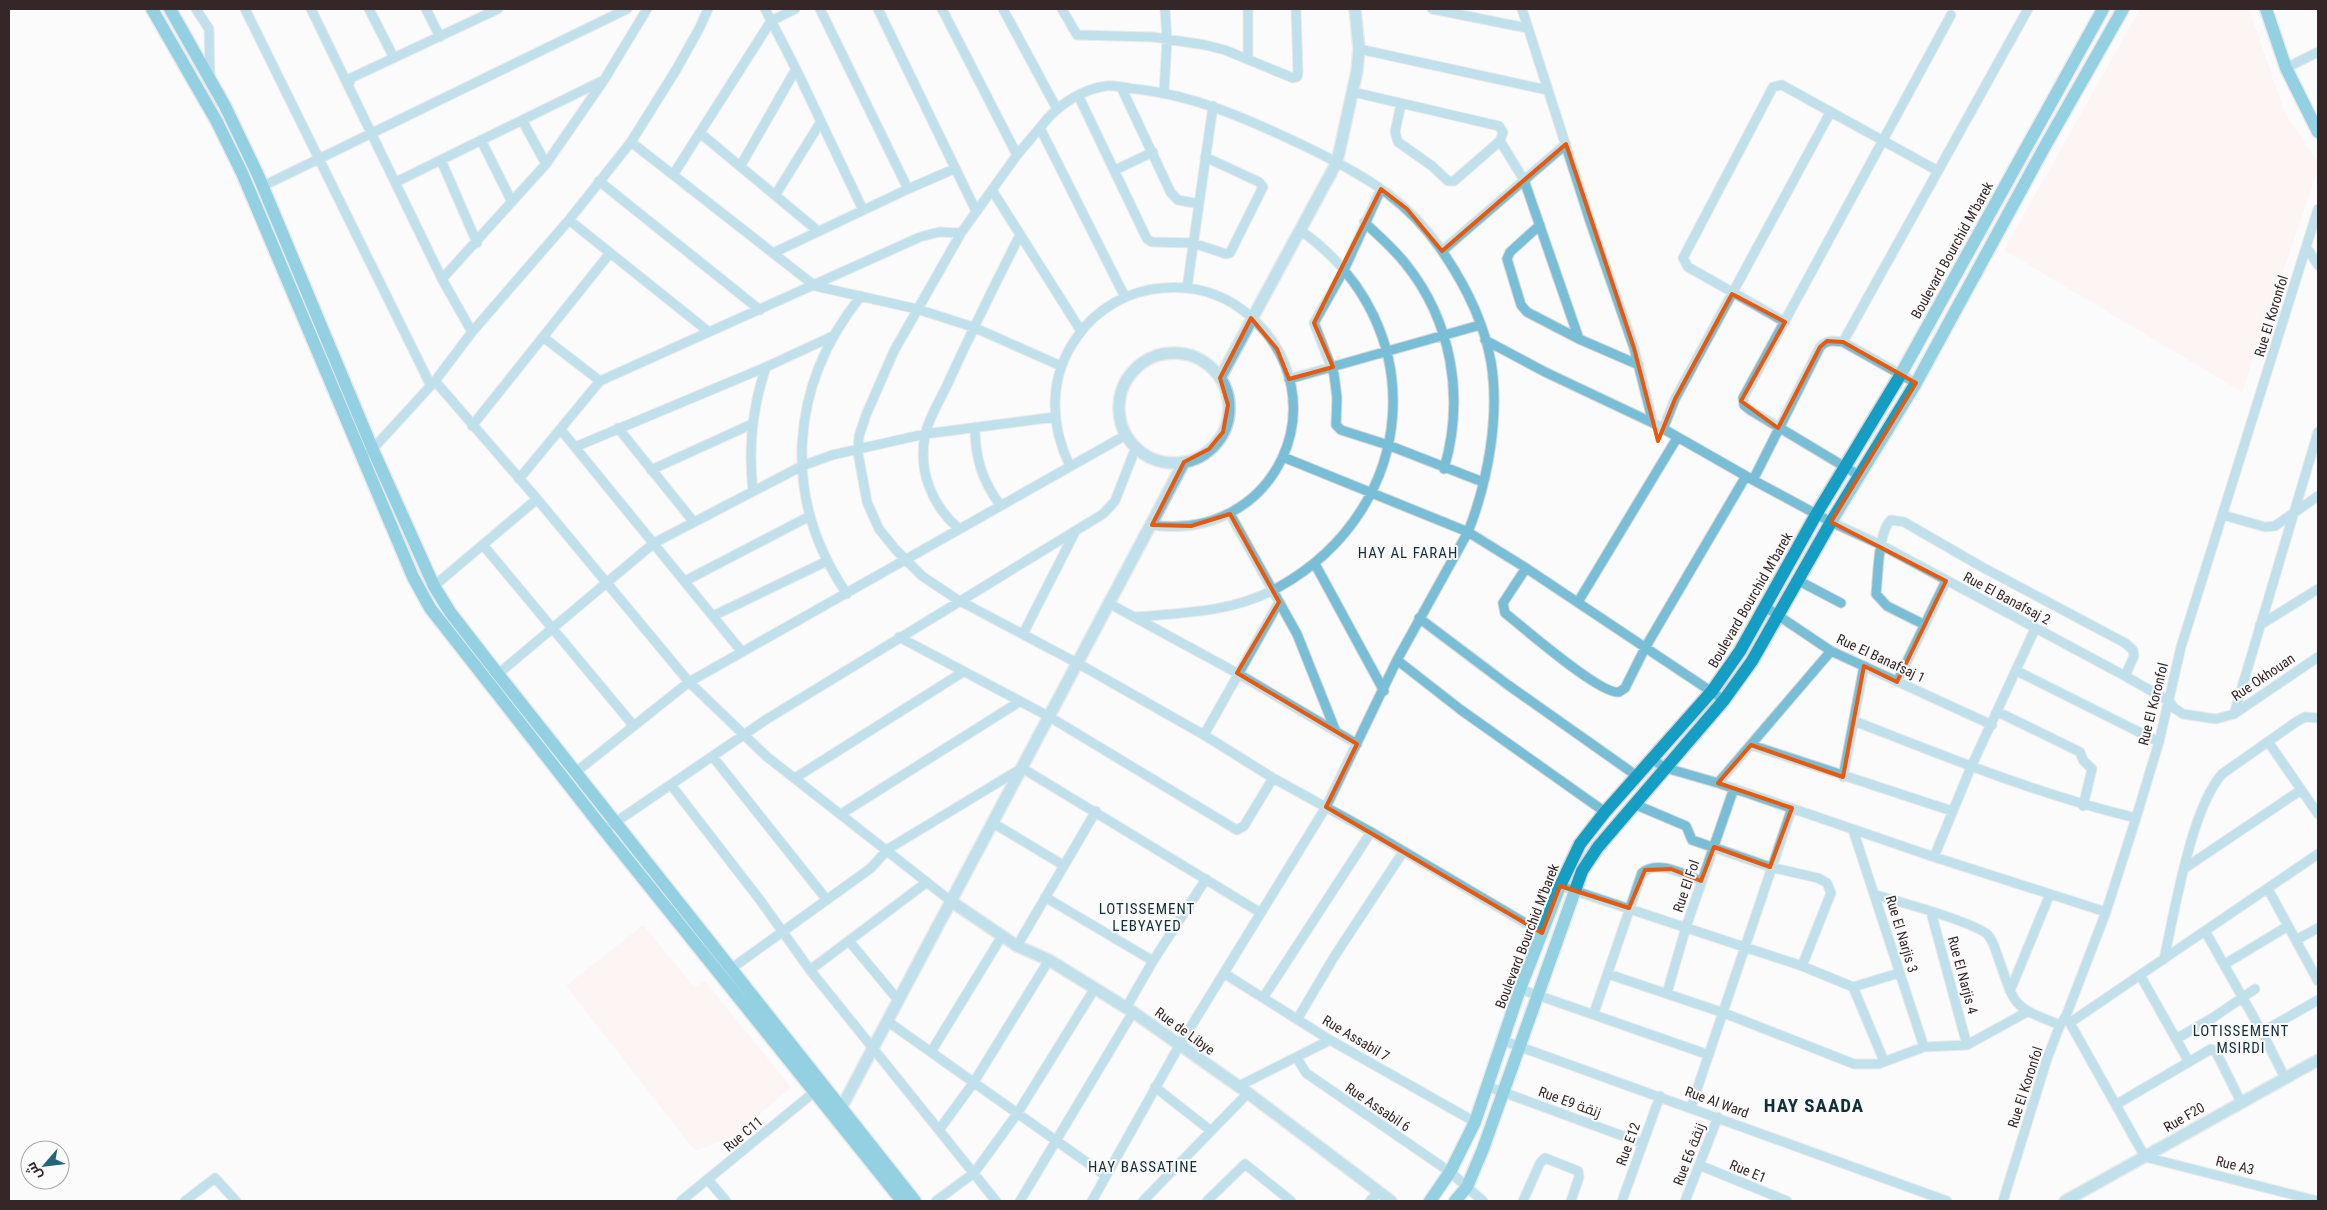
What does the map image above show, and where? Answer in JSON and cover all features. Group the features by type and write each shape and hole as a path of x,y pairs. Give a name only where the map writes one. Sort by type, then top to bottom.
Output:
{"main road":[{"path":"152,9 217,122 242,173 413,576 430,608 604,830 838,1113 914,1201"},
{"path":"170,9 210,79 263,186 373,450 434,586 455,619 732,968 818,1089"},
{"name":"Boulevard Bourchid M'barek","path":"1430,1201 1450,1172 1475,1122 1489,1087 1520,989 1560,886 1580,844 1637,776 1712,692 1740,651 1817,513 1901,374 2102,9"},
{"name":"Boulevard Bourchid M'barek","path":"1455,1201 1466,1187 1504,1092 1582,872 1598,847 1724,700 1742,676 1779,616 1831,522 1916,383 2123,9"},
{"path":"2266,9 2286,68 2318,132"},
{"path":"1956,275 1970,283"},
{"path":"838,1113 902,1201"}],"street":[{"path":"196,9 209,29 210,79"},
{"path":"245,9 433,383 537,499 689,682 743,736 952,902"},
{"path":"311,9 442,278 472,332"},
{"path":"369,9 394,58"},
{"path":"426,9 440,37"},
{"path":"349,84 351,78 440,37 484,12 498,9"},
{"path":"263,186 627,9"},
{"path":"442,278 477,243 546,164 604,80 647,9"},
{"path":"363,459 433,383 472,332 569,220 631,142 676,70 708,9"},
{"path":"765,9 863,210"},
{"path":"673,175 771,21 795,9"},
{"path":"820,9 908,188"},
{"path":"878,9 976,211"},
{"path":"942,9 1017,155"},
{"path":"1003,9 1057,109"},
{"path":"1062,9 1071,29 1081,36 1120,35 1167,39 1225,50 1293,78 1297,77 1296,9"},
{"path":"1164,92 1167,39 1165,9"},
{"path":"1248,9 1248,59"},
{"path":"1220,378 1337,162 1353,92 1359,49 1355,9"},
{"path":"1432,9 1526,28"},
{"path":"1522,9 1526,28 1639,365 1654,423"},
{"path":"1843,342 2028,9"},
{"path":"1860,476 1778,428 1750,410 1742,401 1816,261 1951,15"},
{"path":"1359,49 1547,90"},
{"path":"2286,68 2318,52"},
{"path":"741,165 796,70"},
{"path":"396,182 604,80"},
{"path":"1785,322 1732,294 1688,267 1683,261 1682,255 1769,91 1773,87 1782,85 1830,114 1938,171"},
{"path":"1092,1201 1179,1046 1326,807 1384,691 1397,660 1468,532 1475,514 1489,452 1493,405 1491,361 1480,325 1468,296 1442,251 1407,209 1381,189 1337,162 1270,130 1213,106 1164,92 1121,87 1103,87 1078,96 1057,109 1040,128 1017,155 976,211 961,233 894,351 861,429 858,449 861,477 871,512 884,536 922,576 958,600 1079,664 1204,735 1273,778 1326,807 1371,832 1542,934"},
{"path":"1121,87 1175,198 1199,204"},
{"path":"1353,92 1499,126 1502,132 1500,142 1454,181 1448,181 1432,166 1398,142 1395,132 1401,104"},
{"path":"1078,96 1149,241 1154,243 1193,243 1229,254 1263,190 1259,182 1205,157"},
{"path":"1187,288 1213,106"},
{"path":"1663,429 1675,400 1830,114"},
{"path":"522,120 546,164"},
{"path":"776,194 820,123"},
{"path":"1040,128 1125,298"},
{"path":"700,133 776,194 818,231"},
{"path":"481,140 512,202"},
{"path":"631,142 815,286 917,309 973,327 1061,366"},
{"path":"1500,142 1524,180 1579,339"},
{"path":"1442,251 1566,144"},
{"path":"1115,170 1153,152"},
{"path":"441,160 477,243"},
{"path":"773,253 908,188 954,169"},
{"path":"599,181 760,310"},
{"path":"1381,189 1364,222 1344,270 1314,323 1332,367 1337,390 1337,426 1341,430 1388,445 1444,469 1483,482"},
{"path":"992,190 1081,331"},
{"name":"Rue El Koronfol","path":"2003,1201 2047,1059 2060,1024 2069,1019 2136,818 2169,701 2181,647 2224,515 2318,210"},
{"path":"569,220 709,332"},
{"path":"1364,222 1393,249 1411,271 1431,303 1445,335 1454,398 1452,439 1444,469"},
{"path":"1540,225 1510,252 1507,259 1522,305 1532,316 1639,365"},
{"path":"1135,617 1226,607 1271,592 1316,564 1348,531 1372,492 1388,445 1392,398 1386,351 1371,311 1344,270 1328,252 1300,230"},
{"path":"519,479 600,381 815,286 920,237 939,232 961,233"},
{"path":"958,528 941,511 928,485 924,464 925,434 973,327 1020,236"},
{"path":"2306,248 2318,265"},
{"path":"472,426 610,253"},
{"path":"1070,466 1060,442 1055,417 1055,391 1061,366 1081,331 1097,315 1125,298 1151,289 1187,288 1207,291 1226,299 1251,318 1277,349 1289,379 1293,413 1290,435 1283,457 1256,496 1230,514 1191,526 1152,525"},
{"path":"848,594 828,561 810,516 802,466 803,428 808,398 815,375 833,336 861,296"},
{"path":"1289,379 1480,325"},
{"path":"575,447 766,367 833,336"},
{"path":"543,337 600,381"},
{"name":"Rue El Banafsaj 2","path":"1485,340 1545,372 1654,423 1749,478 1831,522 1881,545 2169,701"},
{"path":"1526,568 1503,603 1503,610 1556,655 1606,690 1614,692 1625,688 1645,648 1778,428 1820,347 1831,340 1843,342 1916,383"},
{"path":"1172,352 1190,355 1207,364 1220,378 1225,388 1228,405 1223,432 1209,450 1184,462 1156,459 1136,447 1126,435 1119,411 1121,392 1129,375 1148,359 1172,352"},
{"path":"753,491 750,458 752,424 757,395 766,367"},
{"path":"498,674 654,543 802,466 832,455 925,434 1055,417"},
{"path":"650,470 752,424"},
{"path":"975,427 975,448 980,469 988,488 1000,506"},
{"path":"618,428 693,522"},
{"path":"561,430 742,652"},
{"path":"2234,714 2318,432"},
{"path":"576,772 689,682 848,594 958,528 1126,435"},
{"path":"1578,602 1677,438"},
{"path":"604,830 743,736 958,600 1075,533 1103,514 1115,502 1136,447"},
{"path":"1283,457 1468,532 1578,602 1724,700"},
{"path":"838,1113 952,902 1048,716 1079,664 1184,462"},
{"path":"434,586 537,499"},
{"path":"2224,515 2265,527 2283,522 2294,512 2317,500"},
{"path":"1230,514 1303,648 1336,732"},
{"path":"685,581 810,516"},
{"path":"1925,625 1887,606 1876,594 1881,545 1889,522 1894,520 1904,522 1982,567 2125,643 2133,650 2134,656 2125,676"},
{"path":"1023,634 1075,533"},
{"path":"483,545 633,725"},
{"path":"714,616 828,561"},
{"path":"1316,564 1384,691"},
{"path":"1799,581 1841,603"},
{"path":"1897,682 1946,581"},
{"path":"2260,625 2318,589"},
{"path":"1204,735 1237,673 1279,602"},
{"path":"1110,604 1237,673 1357,744"},
{"name":"Rue El Banafsaj 1","path":"1764,606 1831,651 1992,725"},
{"path":"1419,618 1508,685 1637,776"},
{"path":"1934,857 1971,767 2035,629"},
{"path":"900,637 1048,716 1237,830 1244,826 1273,778"},
{"path":"1718,782 1831,651"},
{"name":"Rue Okhouan","path":"2169,701 2174,708 2183,714 2202,718 2216,719 2234,714 2318,657"},
{"path":"1397,660 1461,710 1606,812"},
{"path":"1843,777 1864,666"},
{"path":"2017,671 2158,742"},
{"path":"795,778 963,672"},
{"path":"841,814 1019,702"},
{"path":"1998,712 2080,752 2083,760 2092,769 2083,806"},
{"path":"2164,958 2184,868 2203,806 2214,783 2222,774 2305,718 2318,718"},
{"path":"1854,721 1971,767 2083,806 2136,818"},
{"path":"2270,743 2318,814"},
{"path":"1751,745 1843,777 1952,811"},
{"path":"714,757 827,900"},
{"path":"1653,760 1666,768 1718,782 1853,830 2106,912"},
{"path":"1022,768 1261,913"},
{"path":"732,968 871,868 888,850 1022,768"},
{"path":"671,785 784,932 810,970 996,1201"},
{"name":"Rue El Fol","path":"1667,994 1686,927 1734,788"},
{"path":"2184,868 2301,790"},
{"path":"1634,804 1682,824 1689,829 1692,840 1770,867 1818,878 1829,886 1829,898 1802,966"},
{"path":"1691,1107 1746,947 1770,867 1792,808"},
{"path":"1017,946 1096,812"},
{"path":"993,823 1063,866"},
{"name":"Rue El Narjis 3","path":"1853,830 1876,895 1899,973 1924,1047"},
{"path":"1264,998 1371,832"},
{"path":"1298,1018 1334,957 1403,852"},
{"path":"2145,1157 2069,1019 2140,975 2318,854"},
{"path":"1594,1013 1642,873 1648,869 1670,869 1701,882"},
{"path":"1020,1201 1057,1142 1129,1010 1153,961 1206,880"},
{"path":"810,970 927,882"},
{"path":"1560,886 1802,966 1853,987 1899,973"},
{"path":"2268,889 2318,981"},
{"path":"2010,990 2050,894"},
{"name":"Rue El Narjis 4","path":"1876,895 1931,912 1982,931 1988,936 2016,1004 2027,1012"},
{"path":"1045,897 1153,961"},
{"name":"Rue de Libye","path":"952,902 1017,946 1049,960 1129,1010 1248,1093 1391,1201"},
{"name":"Rue El Narjis 4","path":"1931,912 1967,1045"},
{"path":"2224,964 2288,926"},
{"path":"2296,940 2318,928"},
{"path":"2205,931 2262,1032 2285,1078"},
{"path":"931,1052 1002,936"},
{"path":"849,941 898,1000"},
{"path":"939,1130 974,1082 1049,960"},
{"name":"Rue Assabil 7","path":"1225,974 1298,1018 1330,1040 1475,1122"},
{"path":"1608,974 1724,1013 1854,1064 1878,1064 1924,1047 1967,1045 2027,1012 2060,1024"},
{"path":"2140,975 2189,1062"},
{"path":"1853,987 1884,1061"},
{"path":"936,1201 974,1173 1017,1114 1095,988"},
{"path":"1520,989 1594,1013 1708,1055"},
{"path":"2176,1039 2255,989"},
{"path":"2262,1032 2318,1000"},
{"path":"887,1021 1106,1176"},
{"path":"1237,1087 1330,1040"},
{"name":"Rue Al Ward","path":"1504,1041 1520,1045 1718,1116 1948,1201"},
{"path":"2117,1104 2211,1049 2214,1050 2241,1102"},
{"name":"Rue Assabil 6","path":"1297,1058 1301,1068 1312,1078 1450,1172 1483,1201"},
{"name":"Rue F20","path":"2065,1201 2318,1060"},
{"path":"1155,1087 1211,1132"},
{"name":"Rue E9 زنقة","path":"1489,1087 1642,1144"},
{"name":"Rue C11","path":"682,1201 709,1181 818,1089"},
{"path":"1143,1201 1248,1093"},
{"name":"Rue E12","path":"1622,1201 1660,1096"},
{"name":"Rue E6 زنقة","path":"1686,1201 1718,1116"},
{"name":"Rue A3","path":"2145,1157 2318,1201"},
{"path":"1522,1201 1542,1160 1549,1158 1578,1171 1580,1177 1571,1201"},
{"path":"1207,1201 1245,1164 1291,1201"},
{"name":"Rue E1","path":"1698,1165 1787,1201"},
{"path":"185,1201 215,1178 236,1201"},
{"path":"709,1181 726,1201"},
{"path":"1370,1201 1378,1192"}],"highlighted area":[{"path":"1566,144 1634,348 1658,441 1675,399 1732,294 1785,322 1741,401 1778,428 1820,347 1827,341 1843,342 1916,383 1831,522 1946,581 1897,682 1864,666 1843,777 1751,745 1718,783 1792,808 1770,867 1714,847 1701,881 1671,869 1645,870 1629,908 1560,886 1542,933 1326,807 1357,744 1237,673 1279,602 1230,514 1191,526 1152,525 1184,462 1209,449 1223,432 1228,405 1220,378 1251,318 1277,349 1289,379 1333,367 1314,323 1381,189 1407,209 1442,251"}],"shaded area":[{"path":"2140,9 2249,9 2285,113 2318,162 2318,169 2242,392 2004,250"},
{"path":"643,925 695,988 705,981 791,1087 736,1135 695,1151 566,986"}],"district":[{"name":"HAY AL FARAH","path":"1408,553"},
{"name":"LOTISSEMENT LEBYAYED","path":"1147,918"},
{"name":"LOTISSEMENT MSIRDI","path":"2241,1040"},
{"name":"HAY SAADA","path":"1814,1105"},
{"name":"HAY BASSATINE","path":"1143,1167"}]}
